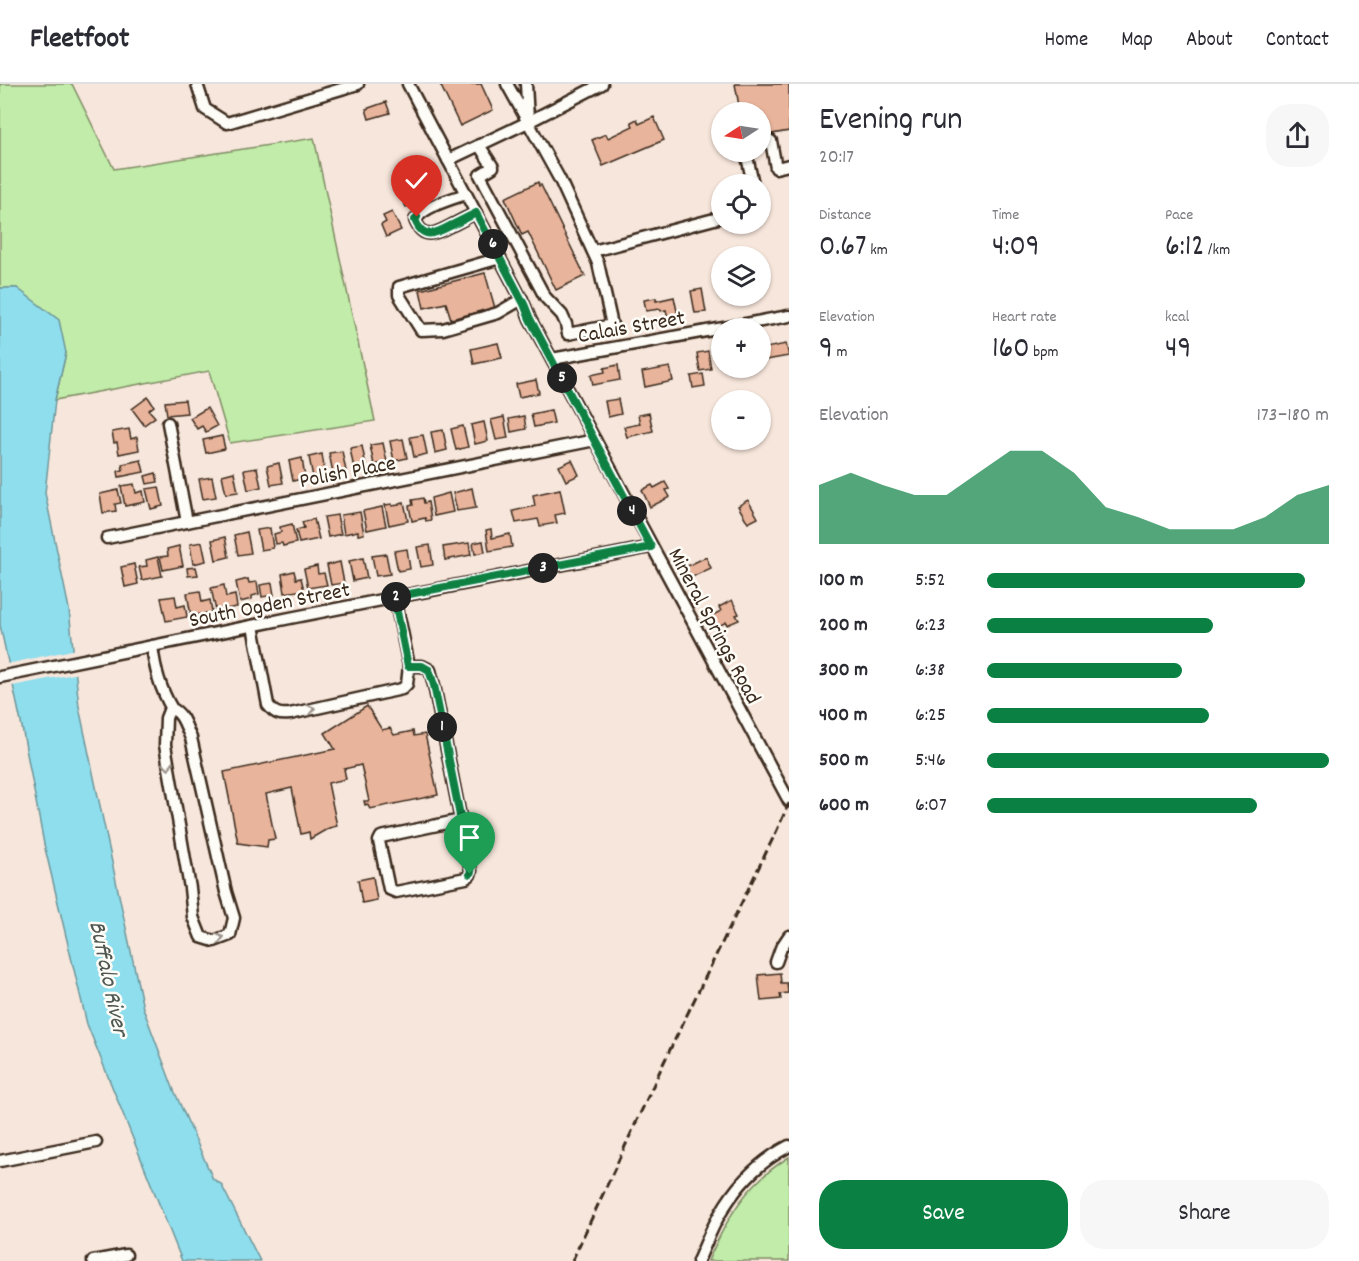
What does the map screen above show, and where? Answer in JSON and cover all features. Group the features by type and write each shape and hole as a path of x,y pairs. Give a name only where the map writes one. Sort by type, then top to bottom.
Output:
{"street":[{"path":"196,84 206,109 227,123 358,84"},
{"name":"Mineral Springs Road","path":"408,84 651,547 789,801"},
{"path":"479,145 493,167 480,175 545,297 562,315 568,334 612,325 598,262 560,180 507,84"},
{"path":"526,84 528,122"},
{"path":"448,160 602,84"},
{"path":"771,141 776,168 789,165"},
{"path":"466,194 421,213 415,220 418,227 429,234 437,233 476,213"},
{"path":"593,251 711,220"},
{"path":"500,258 399,287 399,295 421,330 443,329 498,313 522,299"},
{"name":"Calais Street","path":"552,359 789,316"},
{"path":"168,423 187,522"},
{"name":"Polish Place","path":"107,538 595,440"},
{"name":"South Ogden Street","path":"5,676 651,547"},
{"path":"253,626 268,705 274,713 290,714 402,689 407,684 408,666 394,597"},
{"path":"152,646 159,684 172,710 177,711 181,717 191,738 234,918 230,935 214,941 201,937 193,916 165,745 166,718 172,710"},
{"path":"408,666 422,666 429,670 434,685 461,820 471,871 466,878 396,892 389,889 379,841 381,837 461,820"},
{"path":"776,962 789,936"},
{"path":"0,1161 96,1142"},
{"path":"698,1261 719,1215 743,1181 776,1153 789,1146"},
{"path":"93,1261 126,1255"}],"green space":[{"path":"0,84 72,84 114,169 314,138 375,421 230,443 209,371 55,400 66,353 17,288 0,288"},
{"path":"789,1157 789,1261 708,1261 740,1202 761,1178"}],"water":[{"name":"Buffalo River","path":"0,288 17,288 59,320 66,353 55,400 45,493 69,609 79,707 143,1008 173,1088 213,1179 221,1184 260,1261 182,1261 87,1024 44,844 0,625"}],"pier":[{"path":"77,649 79,673 12,686 7,664"}],"building":[{"path":"440,84 481,84 493,110 460,126"},
{"path":"735,84 789,84 789,131 771,134 771,102 738,102"},
{"path":"386,102 390,113 369,119 366,109"},
{"path":"654,117 664,140 603,166 592,140 606,134 608,138 633,126 631,122 637,119 639,124"},
{"path":"426,181 432,194 419,200 421,203 406,207 402,199 408,197 404,190"},
{"path":"538,182 585,276 556,290 528,232 522,235 505,198"},
{"path":"392,212 401,230 386,237 381,225 386,222 383,216"},
{"path":"485,273 495,308 451,319 446,303 424,308 420,290"},
{"path":"702,289 706,312 695,313 691,291"},
{"path":"674,297 678,316 668,318 666,310 661,311 660,309 646,311 644,300 656,298 656,301"},
{"path":"498,343 502,358 474,364 471,349"},
{"path":"786,344 789,356 771,359 771,347"},
{"path":"708,351 711,369 700,371 697,353"},
{"path":"618,365 620,380 593,385 591,375 605,372 604,368"},
{"path":"670,367 673,381 645,387 642,372"},
{"path":"703,374 705,386 693,388 691,376"},
{"path":"536,380 539,393 519,397 516,384"},
{"path":"148,397 154,406 149,410 155,417 144,425 132,409"},
{"path":"618,399 621,414 608,417 605,401"},
{"path":"185,400 187,413 167,415 165,402"},
{"path":"207,408 217,426 206,432 202,426 197,429 190,418"},
{"path":"551,410 554,423 534,427 531,414"},
{"path":"649,413 653,431 627,437 624,427 640,424 638,415"},
{"path":"524,416 526,429 511,432 509,419"},
{"path":"504,417 508,438 496,440 491,420"},
{"path":"484,422 488,441 475,444 471,425"},
{"path":"463,426 468,447 456,450 451,429"},
{"path":"129,429 131,439 137,437 139,450 119,454 112,432"},
{"path":"443,430 447,450 435,453 431,432"},
{"path":"423,435 427,454 414,457 410,437"},
{"path":"222,436 225,449 206,453 203,440"},
{"path":"403,439 407,458 394,461 390,441"},
{"path":"383,443 387,462 374,465 370,445"},
{"path":"362,446 366,466 354,469 350,448"},
{"path":"342,451 346,471 333,473 329,453"},
{"path":"322,454 325,474 313,477 309,457"},
{"path":"302,458 305,478 293,481 289,461"},
{"path":"141,460 144,472 119,477 118,471 123,470 122,464"},
{"path":"572,460 579,475 566,481 559,466"},
{"path":"279,463 283,483 271,485 267,466"},
{"path":"257,468 261,487 248,490 244,470"},
{"path":"234,472 238,492 226,494 222,475"},
{"path":"156,473 158,482 147,484 145,476"},
{"path":"212,477 216,497 203,499 199,479"},
{"path":"665,482 670,497 650,507 642,490 652,485 654,488"},
{"path":"134,484 136,493 143,491 145,502 125,506 121,486"},
{"path":"159,487 163,506 151,509 146,489"},
{"path":"472,488 476,508 457,511 453,493"},
{"path":"560,489 565,513 555,515 557,523 540,526 538,519 516,523 513,511 535,506 533,495"},
{"path":"118,490 121,503 115,504 116,511 103,513 100,494"},
{"path":"449,493 453,512 434,516 431,498"},
{"path":"423,498 424,503 428,502 431,520 426,521 425,518 412,521 409,506 413,505 412,500"},
{"path":"748,500 758,518 748,523 738,506"},
{"path":"404,502 408,521 389,525 385,505 399,505"},
{"path":"382,507 386,526 367,530 363,511"},
{"path":"360,512 364,534 358,535 358,531 344,534 341,515"},
{"path":"337,515 341,534 328,537 324,517"},
{"path":"314,519 319,539 299,543 296,530 304,528 302,522"},
{"path":"292,524 296,543 283,546 282,543 276,544 274,534 281,532 280,527"},
{"path":"270,528 273,548 261,550 257,530"},
{"path":"491,529 492,538 510,534 512,547 489,551 486,530"},
{"path":"247,532 251,553 238,555 234,535"},
{"path":"225,537 229,557 216,560 212,540"},
{"path":"483,541 485,552 475,554 473,543"},
{"path":"202,542 206,561 193,564 190,544"},
{"path":"469,543 471,555 445,560 443,547"},
{"path":"430,545 433,565 421,567 417,547"},
{"path":"179,546 183,566 163,570 160,557 168,556 167,549"},
{"path":"407,549 410,569 398,571 394,551"},
{"path":"386,554 390,574 376,576 372,556"},
{"path":"158,557 162,576 142,580 139,567 147,566 146,560"},
{"path":"706,557 711,568 690,578 685,567"},
{"path":"363,558 367,578 353,581 349,561"},
{"path":"340,562 344,583 331,585 327,565"},
{"path":"134,564 138,584 125,587 121,567"},
{"path":"317,566 318,574 324,573 327,585 308,588 304,569"},
{"path":"196,567 198,575 188,576 187,568"},
{"path":"294,571 296,579 301,578 304,590 285,593 282,574"},
{"path":"248,579 249,583 257,582 259,594 252,596 252,599 240,602 236,582"},
{"path":"272,583 274,595 262,597 260,585"},
{"path":"224,585 226,597 235,595 237,607 216,611 211,588"},
{"path":"200,591 202,602 210,600 212,612 191,616 187,593"},
{"path":"175,596 177,607 185,605 187,617 166,621 161,598"},
{"path":"732,600 739,614 736,615 739,620 727,625 726,622 717,627 711,616 721,611 719,607"},
{"path":"367,706 382,730 390,728 394,735 413,731 414,736 425,734 438,795 370,809 364,801 369,801 361,765 344,769 346,779 328,783 337,826 310,839 309,832 301,834 292,788 266,794 275,839 268,840 267,847 238,843 224,772 335,749 325,733"},
{"path":"373,877 377,900 362,903 358,880"},
{"path":"780,973 781,983 787,983 788,993 780,994 781,999 761,1001 758,975"}],"railway":[{"path":"572,1261 664,1062 789,803"}],"route":[{"path":"417,217 415,220 418,227 429,234 437,233 476,213 651,547 394,597 408,666 422,666 429,670 434,685 470,874"}]}
